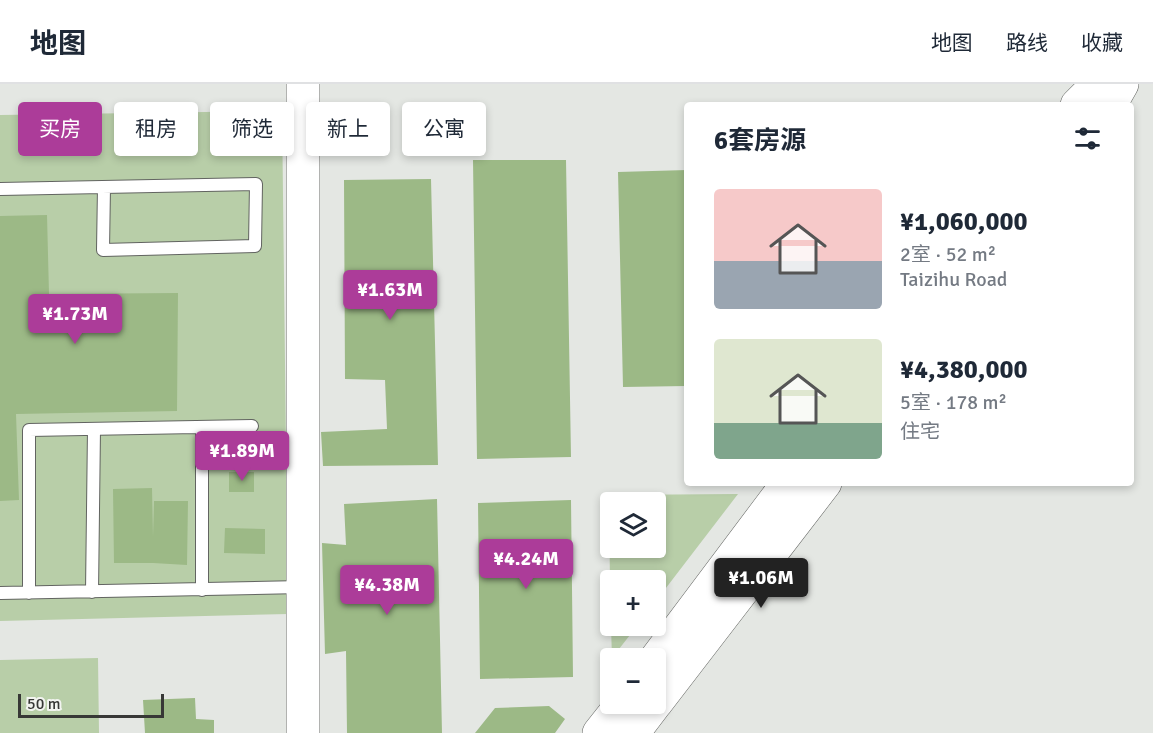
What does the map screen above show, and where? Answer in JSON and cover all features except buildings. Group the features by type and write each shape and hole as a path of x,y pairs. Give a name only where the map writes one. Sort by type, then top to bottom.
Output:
{"street":[{"path":"303,84 303,733"},
{"path":"1080,102 1098,84"},
{"path":"1112,102 1122,84"},
{"path":"664,648 786,486"},
{"path":"666,689 823,486"},
{"path":"599,733 613,714"},
{"path":"633,733 647,714"}],"lane":[{"path":"0,189 256,184 255,246 103,250 104,187"},
{"path":"29,593 28,430 252,426"},
{"path":"202,427 202,590"},
{"path":"92,592 94,429"},
{"path":"0,593 303,587"}],"green space":[{"path":"198,112 210,112 210,156 283,156 288,614 0,621 0,115 18,115 18,156 102,156 102,114 114,113 114,156 198,156"},
{"path":"738,494 666,588 666,570 610,570 610,558 666,558 666,495"},
{"path":"611,636 629,636 620,648 612,648"},
{"path":"98,658 99,733 0,733 0,660"}]}
